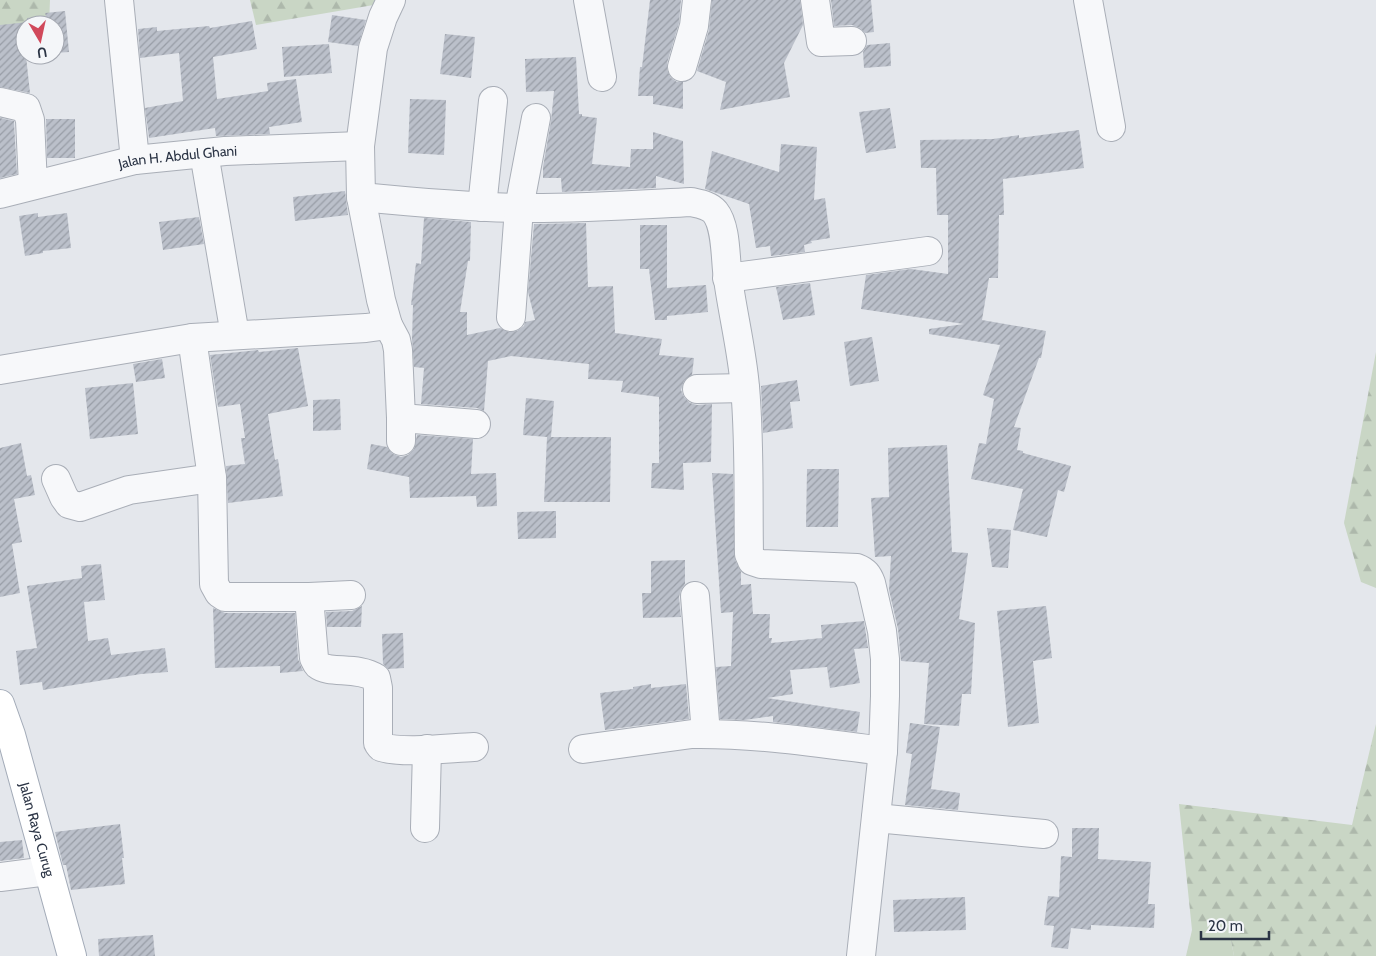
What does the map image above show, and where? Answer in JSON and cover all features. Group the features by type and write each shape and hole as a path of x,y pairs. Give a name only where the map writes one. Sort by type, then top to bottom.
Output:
{"main road":[{"name":"Jalan Raya Curug","path":"0,704 11,734 72,956"}],"street":[{"path":"119,0 135,160"},
{"path":"391,0 383,17 373,48 360,146 361,197 381,300 398,350 401,430 476,424"},
{"path":"588,0 602,77"},
{"path":"682,66 694,26 697,0"},
{"path":"815,0 821,42 852,41"},
{"path":"1088,0 1111,127"},
{"path":"482,207 493,101"},
{"path":"0,102 26,108 28,111 33,184"},
{"path":"511,317 519,208 536,118"},
{"name":"Jalan H. Abdul Ghani","path":"0,194 33,184 135,160 277,148 360,146"},
{"path":"204,153 235,335"},
{"path":"361,197 482,207 519,208 595,207 691,202 706,205 715,212 722,226 727,278 740,348 745,388 748,447 749,554 752,561 761,564 856,568 868,575 882,631 885,659 883,751 861,956"},
{"path":"727,278 928,251"},
{"path":"0,370 192,338 366,328 388,325"},
{"path":"192,338 212,478 214,584 220,593 226,597 309,597 351,594"},
{"path":"697,389 745,388"},
{"path":"56,479 69,504 80,507 129,490 212,478"},
{"path":"695,596 706,734"},
{"path":"309,597 314,658 319,665 326,668 363,671 376,678 378,688 378,743 381,747 388,749 474,747"},
{"path":"582,749 692,734 706,734 785,738 883,751"},
{"path":"425,828 426,749"},
{"path":"876,818 1044,834"},
{"path":"0,877 48,871"}],"green space":[{"path":"0,0 50,0 49,15 15,15 15,29 0,35"},
{"path":"250,0 403,0 256,25"},
{"path":"1376,352 1376,588 1361,582 1344,523"},
{"path":"1376,724 1376,956 1234,956 1229,930 1192,930 1179,804 1352,825"},
{"path":"1192,930 1229,930 1234,956 1186,956"}],"building":[{"path":"650,0 681,0 679,23 667,63 667,70 671,78 677,82 683,82 683,109 653,104 653,96 638,96 640,67 642,67"},
{"path":"712,0 800,0 803,25 784,63 790,97 720,110 726,82 697,71 709,30"},
{"path":"831,0 871,0 874,32 865,33 860,28 852,25 834,26"},
{"path":"65,11 69,52 65,52 65,15 46,15 45,13"},
{"path":"332,15 366,20 358,46 328,42"},
{"path":"252,21 257,49 213,57 217,99 268,91 267,83 296,79 302,122 269,127 270,134 216,136 215,128 149,138 145,108 183,101 179,53 140,58 138,29 157,27 157,31 209,26 210,28"},
{"path":"15,23 15,65 27,65 30,93 0,87 0,25"},
{"path":"445,34 475,37 471,78 440,74"},
{"path":"890,43 891,66 864,68 863,52 867,45"},
{"path":"329,44 332,73 284,77 282,47"},
{"path":"576,57 579,114 597,118 592,164 630,167 631,149 653,149 653,132 683,141 684,184 656,176 656,188 562,192 561,178 543,178 554,91 526,92 525,59"},
{"path":"410,99 446,100 444,155 408,153"},
{"path":"890,108 896,148 866,153 859,112"},
{"path":"0,118 14,121 17,174 0,178"},
{"path":"46,119 75,119 75,158 47,158"},
{"path":"1079,130 1084,168 1003,179 1004,215 999,215 998,278 989,278 982,320 1046,331 1041,358 1039,358 1014,427 1021,428 1017,450 1071,466 1064,492 1058,490 1047,537 1013,530 1023,489 971,479 979,443 986,444 994,399 983,395 1000,345 929,334 929,329 964,324 861,309 866,275 911,269 948,274 948,215 937,215 936,168 921,168 920,140 993,139 1019,135 1019,138"},
{"path":"781,144 817,147 814,200 825,198 830,238 811,241 812,243 804,245 805,252 771,256 770,246 756,248 749,204 705,189 712,151 779,172"},
{"path":"345,191 348,215 295,221 293,197"},
{"path":"38,213 38,217 67,213 71,248 43,251 43,253 25,256 19,216"},
{"path":"199,217 204,244 163,250 159,222"},
{"path":"424,218 471,222 470,261 468,261 460,312 467,312 467,335 500,328 509,332 517,331 524,326 525,322 535,320 528,292 534,224 586,223 588,287 613,286 615,333 662,339 659,355 694,358 692,375 684,381 681,390 684,397 690,403 697,405 712,404 711,462 683,463 684,490 651,488 652,463 659,463 659,397 621,392 623,381 588,379 589,364 511,356 488,361 484,411 477,408 421,404 424,368 414,367 412,339 413,305 411,305 416,263 421,264"},
{"path":"640,225 667,225 667,288 706,285 708,312 667,316 667,320 655,320 649,269 640,269"},
{"path":"810,283 815,315 783,320 776,287"},
{"path":"872,337 879,381 850,386 844,342"},
{"path":"298,348 308,406 268,414 275,460 278,459 283,496 228,503 226,466 245,464 241,438 245,438 240,404 218,407 210,355"},
{"path":"162,359 165,378 136,382 133,364"},
{"path":"797,380 800,401 790,402 793,428 763,433 761,386"},
{"path":"133,383 138,434 90,439 85,388"},
{"path":"526,398 554,401 551,437 611,437 610,502 544,502 547,437 523,435"},
{"path":"340,399 341,430 313,431 313,400"},
{"path":"417,435 473,439 471,474 496,473 497,506 477,507 476,496 410,498 409,477 367,469 371,444 387,447 393,454 401,457 408,455 414,449"},
{"path":"21,443 27,476 31,475 35,495 14,499 22,542 12,544 20,593 0,597 0,448"},
{"path":"947,445 952,552 968,553 959,619 975,623 971,694 962,694 959,726 924,724 929,663 901,661 898,629 889,590 891,556 875,557 871,498 889,497 888,448"},
{"path":"807,469 839,469 838,527 806,527"},
{"path":"712,473 733,474 735,560 741,572 741,585 751,584 753,614 770,614 769,638 772,638 771,643 822,638 821,625 864,621 868,648 854,649 860,683 830,688 827,667 790,670 793,694 767,698 860,712 857,732 773,722 773,716 744,720 720,719 716,667 731,666 733,612 721,613"},
{"path":"556,511 556,538 518,539 517,512"},
{"path":"987,528 1011,530 1008,568 992,567"},
{"path":"685,560 685,584 679,597 681,617 643,618 642,593 651,593 651,561"},
{"path":"101,564 105,600 84,602 88,641 108,638 111,655 165,648 168,672 141,674 43,690 42,682 20,685 16,651 37,648 27,586 82,578 81,566"},
{"path":"362,606 361,627 327,627 326,612 352,611"},
{"path":"1046,606 1052,658 1033,661 1039,723 1008,727 997,611"},
{"path":"213,608 225,613 295,613 298,659 303,671 280,673 280,666 215,668"},
{"path":"403,633 404,668 388,669 383,664 382,634"},
{"path":"651,684 651,688 686,684 689,719 605,730 600,693 633,689 633,687"},
{"path":"910,723 940,727 931,789 960,793 958,810 905,805 912,754 906,753"},
{"path":"120,824 125,884 71,890 66,865 63,865 55,832"},
{"path":"1072,828 1099,828 1098,859 1151,862 1148,904 1155,904 1154,928 1091,925 1091,930 1071,928 1068,949 1051,947 1054,926 1044,925 1048,896 1059,897 1061,856 1072,857"},
{"path":"22,840 24,858 0,861 0,842"},
{"path":"965,897 966,930 894,932 893,900"},
{"path":"153,935 155,956 99,956 98,939"}]}
